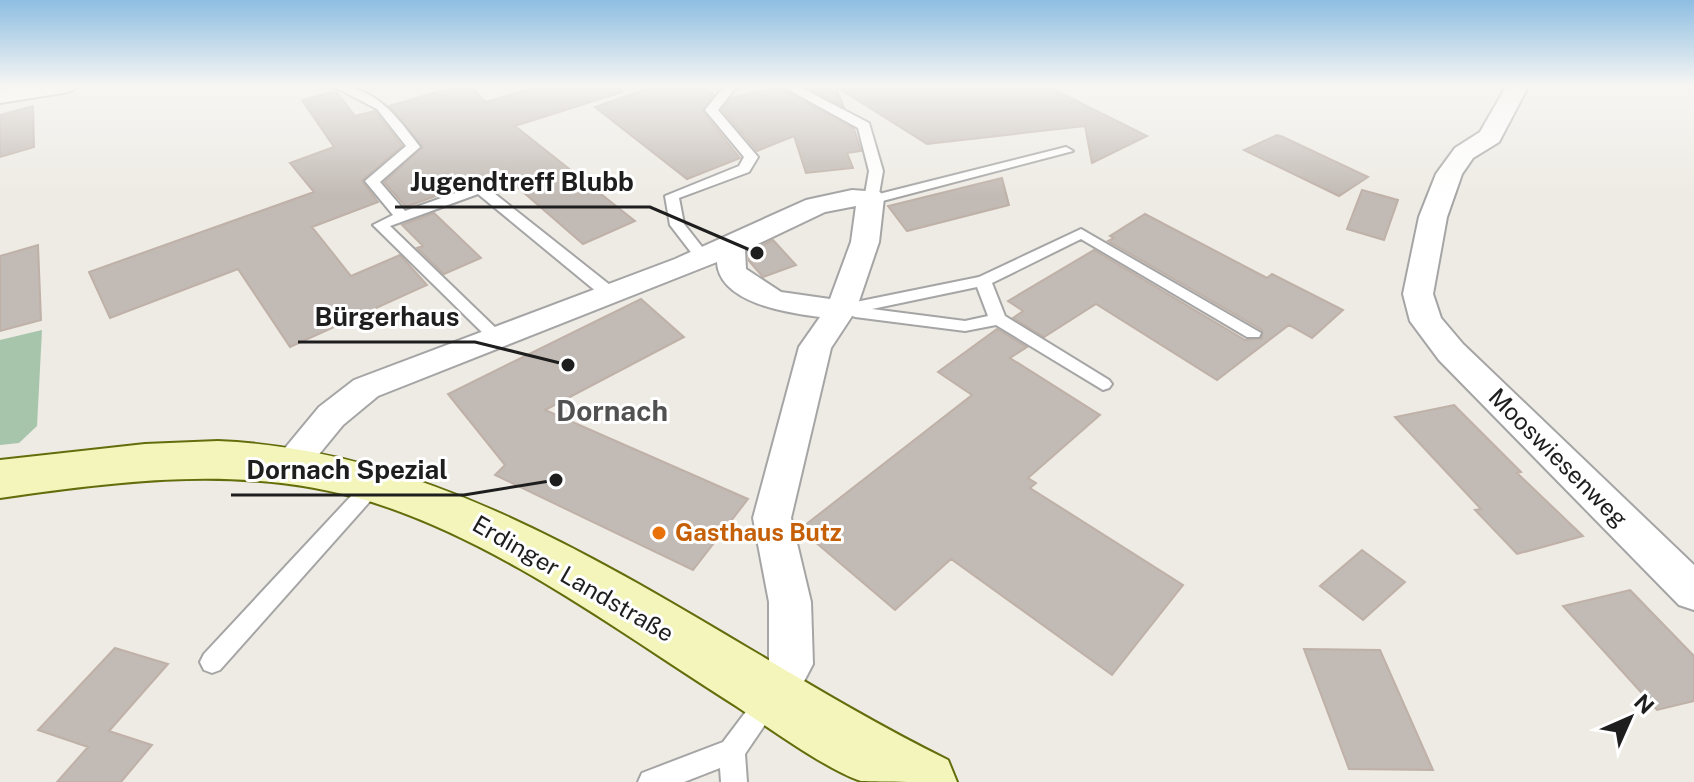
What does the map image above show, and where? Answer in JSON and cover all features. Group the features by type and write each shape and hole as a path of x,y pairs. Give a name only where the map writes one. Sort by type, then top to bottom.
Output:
{"street":[{"name":"Mooswiesenweg","path":"1498,121 1490,137 1464,153 1449,174 1433,217 1418,294 1440,321 1451,352 1694,592"},
{"path":"289,465 331,416 366,388 716,251 804,209 844,196 871,199 865,242 841,310 815,347 772,518 790,602 791,664 772,697"},
{"path":"716,251 732,273 773,301 841,310"},
{"name":"Erdinger Landstraße","path":"0,479 160,463 289,465 424,500 485,526 560,566 772,697 926,782"}],"lane":[{"path":"393,121 413,147 372,181 402,217"},
{"path":"716,251 677,225 672,196 744,169 751,157 721,121"},
{"path":"855,121 864,126 876,171 871,199 1066,151"},
{"path":"496,336 380,225 480,189 609,293"},
{"path":"841,310 983,281 1081,233 1253,333"},
{"path":"983,281 998,319 1103,384"},
{"path":"841,310 965,326 998,319"},
{"path":"212,662 373,485"},
{"path":"651,782 732,751 772,697"},
{"path":"732,751 734,782"}],"green space":[{"path":"42,330 37,426 19,443 0,445 0,340"}],"building":[{"path":"0,121 33,121 34,147 0,157"},
{"path":"317,121 383,121 402,146 362,181 378,202 312,227 351,276 400,255 427,285 290,347 238,269 110,318 89,272 314,192 290,163 334,147"},
{"path":"402,121 529,121 515,126 635,221 583,244 500,172 406,207 384,182 423,147"},
{"path":"614,121 711,121 740,158 687,179"},
{"path":"732,121 840,121 854,129 861,151 847,153 853,168 806,173 794,136 757,151"},
{"path":"891,121 1118,121 1147,136 1092,163 1085,126 927,144"},
{"path":"1277,135 1368,177 1339,196 1244,150"},
{"path":"1002,178 1009,205 907,231 888,206"},
{"path":"1362,190 1398,200 1384,240 1347,229"},
{"path":"434,213 481,258 444,274 417,248 423,246 402,225"},
{"path":"1145,214 1267,278 1272,274 1343,310 1312,338 1289,325 1217,380 1096,304 1044,337 1013,318 1023,311 1008,301 1094,250 1245,340 1262,338 1262,330 1108,241 1114,238 1110,236"},
{"path":"773,240 796,265 763,277 749,261 748,252"},
{"path":"38,245 41,320 0,331 0,256"},
{"path":"641,299 684,337 545,410 748,499 693,570 495,475 505,465 448,394"},
{"path":"997,329 1027,347 1010,358 1100,415 1028,478 1036,483 1030,488 1183,585 1112,675 951,559 895,610 800,529 972,395 938,372"},
{"path":"1454,405 1521,472 1517,473 1583,536 1517,554 1475,510 1481,509 1395,417"},
{"path":"1362,550 1405,582 1363,620 1320,586"},
{"path":"1630,590 1694,656 1694,701 1657,710 1563,606"},
{"path":"115,648 168,664 109,731 152,745 121,782 57,782 88,747 38,730"},
{"path":"1304,649 1380,650 1433,770 1349,769"}],"place":[{"name":"Jugendtreff Blubb","path":"757,253"},
{"name":"Bürgerhaus","path":"568,365"},
{"name":"Dornach Spezial","path":"556,480"},
{"name":"Gasthaus Butz","path":"659,533"}],"district":[{"name":"Dornach","path":"612,411"}]}
